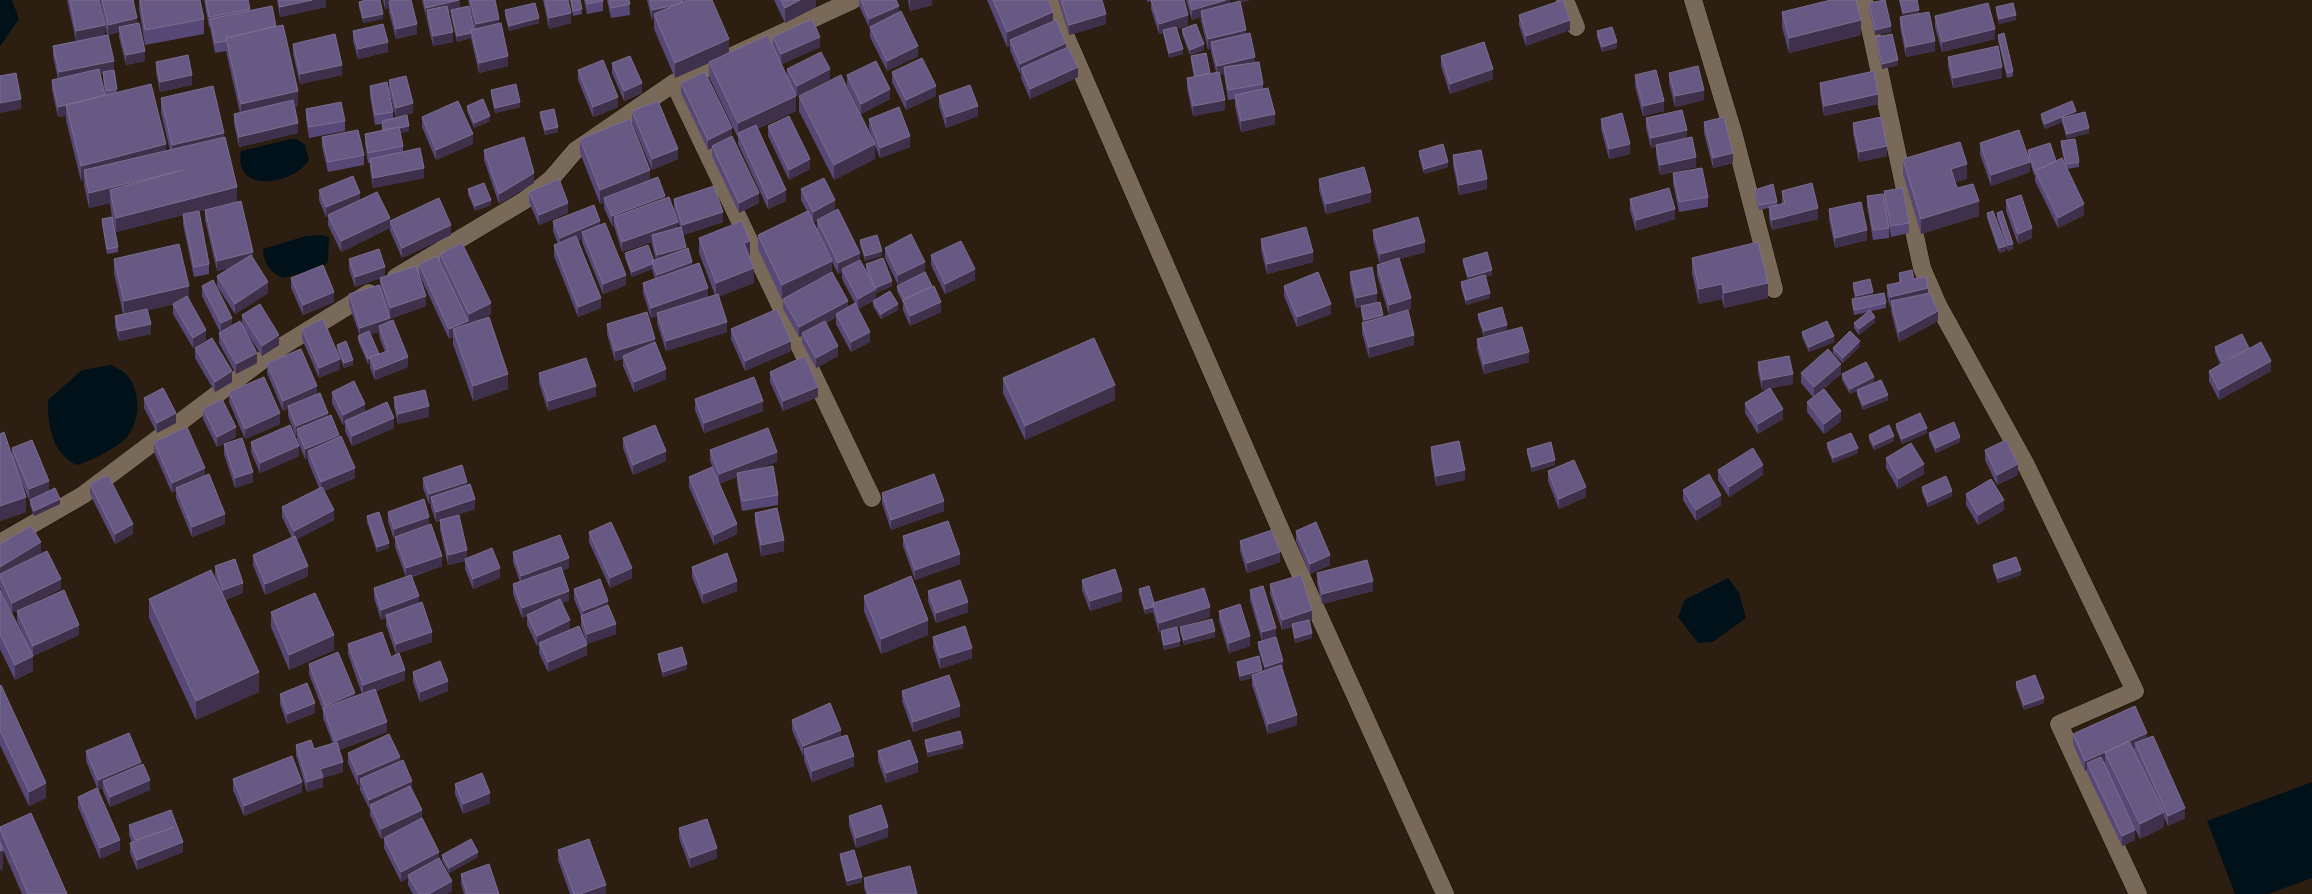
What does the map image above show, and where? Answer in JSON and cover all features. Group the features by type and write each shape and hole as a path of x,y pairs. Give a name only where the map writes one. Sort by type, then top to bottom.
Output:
{"street":[{"path":"0,543 83,495 276,350 336,311 525,200 551,179 575,151 674,83 853,0"},
{"path":"1050,0 1293,558 1445,894"},
{"path":"1565,0 1576,27"},
{"path":"1692,0 1733,132 1774,289"},
{"path":"1864,0 1922,268 1938,305 2025,463 2135,691 2059,724 2138,894"},
{"path":"674,83 872,498"}],"water":[{"path":"0,0 12,0 19,19 0,46"},
{"path":"297,139 305,145 309,160 301,169 278,180 255,180 246,174 241,165 241,151"},
{"path":"322,235 329,237 328,262 321,268 283,278 271,270 266,263 263,249 306,236"},
{"path":"111,365 125,373 135,389 137,408 133,427 117,446 89,461 77,465 62,454 53,438 50,428 48,400 82,370"},
{"path":"1728,578 1739,593 1746,618 1713,642 1698,643 1678,617 1685,600"},
{"path":"2312,782 2312,878 2268,894 2235,894 2207,821"}],"building":[{"path":"70,0 99,0 105,25 76,31"},
{"path":"102,0 133,0 137,18 108,25"},
{"path":"140,0 200,0 204,19 145,30"},
{"path":"206,0 248,0 250,9 209,17"},
{"path":"279,0 312,0 280,7"},
{"path":"380,0 383,14 363,18 359,2"},
{"path":"411,0 417,24 396,29 389,1"},
{"path":"424,0 459,0 426,8"},
{"path":"470,0 495,0 499,19 476,24"},
{"path":"545,0 568,0 571,13 549,18"},
{"path":"571,0 580,0 582,9 573,11"},
{"path":"586,0 603,0 603,1 587,4"},
{"path":"609,0 629,0 630,4 611,8"},
{"path":"650,0 683,0 683,2 652,10"},
{"path":"687,0 712,0 729,39 675,63 654,14"},
{"path":"781,0 800,0 785,8"},
{"path":"861,0 896,0 899,6 869,19"},
{"path":"993,0 1048,0 1053,12 1007,32"},
{"path":"1061,0 1102,0 1106,14 1069,25"},
{"path":"1151,0 1184,0 1188,15 1159,24"},
{"path":"1189,0 1226,0 1192,10"},
{"path":"1563,0 1570,20 1526,36 1519,15"},
{"path":"1831,0 1856,0 1861,20 1789,38 1782,12"},
{"path":"1885,0 1891,26 1875,30 1869,3"},
{"path":"1900,0 1917,0 1919,10 1903,13"},
{"path":"1240,1 1246,30 1208,39 1201,11"},
{"path":"535,3 539,18 509,26 505,10"},
{"path":"1988,3 1995,29 1942,42 1935,16"},
{"path":"2013,3 2016,15 1999,19 1996,7"},
{"path":"272,6 276,26 226,38 226,41 215,43 210,19"},
{"path":"447,6 453,32 433,36 427,10"},
{"path":"469,6 474,29 471,30 471,33 457,36 451,10"},
{"path":"901,11 918,46 887,61 870,27"},
{"path":"1929,12 1935,41 1906,47 1900,17"},
{"path":"812,19 820,37 781,54 773,37"},
{"path":"1056,20 1066,43 1020,64 1010,40"},
{"path":"139,23 145,51 126,55 119,27"},
{"path":"501,23 508,56 479,63 471,30"},
{"path":"383,24 388,42 358,49 353,31"},
{"path":"1196,24 1204,44 1190,50 1182,29"},
{"path":"283,25 298,91 241,104 226,38"},
{"path":"1176,27 1183,49 1169,53 1163,30"},
{"path":"1612,27 1617,42 1602,47 1597,31"},
{"path":"1250,33 1255,57 1217,66 1211,42"},
{"path":"2004,33 2013,71 2007,73 1998,35"},
{"path":"335,34 342,65 300,74 293,44"},
{"path":"1892,34 1898,60 1882,64 1876,37"},
{"path":"108,35 114,61 59,72 53,46"},
{"path":"768,35 796,96 738,123 709,62"},
{"path":"1484,42 1493,69 1450,84 1441,56"},
{"path":"1998,46 2002,67 1953,78 1948,57"},
{"path":"1068,47 1078,67 1030,89 1021,68"},
{"path":"821,52 830,69 797,86 787,69"},
{"path":"1206,53 1210,73 1195,76 1191,56"},
{"path":"188,55 192,75 160,82 156,62"},
{"path":"630,56 642,83 624,91 612,63"},
{"path":"922,58 936,86 906,100 892,72"},
{"path":"603,60 618,97 593,107 578,70"},
{"path":"876,61 890,89 861,104 847,75"},
{"path":"1259,62 1263,84 1228,90 1224,67"},
{"path":"1698,66 1704,90 1675,96 1669,73"},
{"path":"99,69 105,95 58,107 52,80"},
{"path":"114,70 117,89 106,91 103,72"},
{"path":"1656,70 1664,101 1643,106 1635,75"},
{"path":"1874,71 1878,94 1824,106 1820,83"},
{"path":"705,72 732,128 708,140 681,83"},
{"path":"1219,72 1225,100 1193,106 1187,78"},
{"path":"16,73 21,99 0,103 0,76"},
{"path":"841,75 875,144 834,165 799,96"},
{"path":"406,76 413,103 396,108 389,80"},
{"path":"387,82 393,112 375,115 370,86"},
{"path":"151,84 166,144 81,166 66,105"},
{"path":"516,84 520,102 495,108 491,90"},
{"path":"970,85 978,106 946,117 939,96"},
{"path":"213,86 224,133 172,145 161,98"},
{"path":"1268,88 1275,114 1241,121 1235,95"},
{"path":"483,99 490,116 474,123 467,106"},
{"path":"293,100 298,123 239,137 234,114"},
{"path":"458,101 473,134 436,150 422,117"},
{"path":"658,101 678,149 652,159 632,111"},
{"path":"2072,101 2076,111 2045,124 2041,114"},
{"path":"341,102 345,121 309,127 306,109"},
{"path":"899,107 910,136 880,148 869,119"},
{"path":"554,109 558,127 545,130 540,112"},
{"path":"1682,110 1687,130 1651,138 1646,118"},
{"path":"2085,112 2089,128 2067,134 2062,118"},
{"path":"1622,113 1630,144 1609,149 1601,119"},
{"path":"407,115 409,126 383,130 382,121"},
{"path":"789,116 810,159 789,170 768,126"},
{"path":"1724,117 1733,153 1713,158 1704,122"},
{"path":"1881,117 1887,146 1859,152 1853,123"},
{"path":"630,119 650,170 600,190 580,139"},
{"path":"756,125 786,190 768,199 738,133"},
{"path":"399,127 403,146 368,153 365,134"},
{"path":"358,130 364,155 328,162 322,137"},
{"path":"2019,130 2030,162 1991,175 1980,143"},
{"path":"732,136 759,193 739,203 712,146"},
{"path":"225,137 237,187 116,218 110,190 183,170 89,193 84,170"},
{"path":"524,137 534,173 499,194 484,150"},
{"path":"1692,137 1696,157 1660,165 1656,145"},
{"path":"2075,139 2079,162 2066,164 2061,141"},
{"path":"1960,142 1967,164 1951,169 1957,188 1973,184 1979,201 1921,219 1903,159"},
{"path":"2050,143 2056,161 2034,170 2028,150"},
{"path":"1443,144 1448,162 1424,169 1419,151"},
{"path":"420,148 424,168 373,178 370,159"},
{"path":"1481,150 1487,179 1459,185 1453,155"},
{"path":"2062,158 2084,204 2058,218 2035,171"},
{"path":"1364,167 1371,192 1326,204 1319,179"},
{"path":"1702,168 1708,197 1679,202 1673,173"},
{"path":"353,176 360,193 326,207 319,190"},
{"path":"658,177 665,196 612,216 604,198"},
{"path":"824,178 835,200 813,212 801,189"},
{"path":"559,179 568,203 539,215 529,192"},
{"path":"484,183 491,200 475,206 468,189"},
{"path":"1812,183 1818,208 1772,220 1769,207 1785,203 1782,191"},
{"path":"1773,184 1777,202 1759,205 1755,190"},
{"path":"714,186 723,212 682,225 674,199"},
{"path":"1669,188 1675,209 1636,220 1630,199"},
{"path":"1903,188 1909,223 1891,226 1884,191"},
{"path":"377,192 390,218 341,241 328,215"},
{"path":"1883,194 1889,228 1873,230 1867,196"},
{"path":"2021,195 2032,228 2018,234 2006,200"},
{"path":"669,197 678,222 622,242 614,217"},
{"path":"439,198 451,225 402,248 390,221"},
{"path":"241,201 253,252 217,261 205,210"},
{"path":"1861,202 1867,230 1835,238 1829,209"},
{"path":"594,205 600,221 560,238 553,221"},
{"path":"838,209 860,253 838,263 817,220"},
{"path":"199,211 209,264 194,267 183,214"},
{"path":"808,211 832,261 782,285 758,235"},
{"path":"1993,211 2006,246 1999,248 1987,213"},
{"path":"2002,211 2013,244 2008,245 1997,213"},
{"path":"112,217 118,247 107,249 102,219"},
{"path":"1418,217 1425,242 1380,254 1373,230"},
{"path":"742,221 750,241 744,243 754,268 716,283 699,238"},
{"path":"605,223 626,275 603,284 582,232"},
{"path":"681,227 686,247 657,255 652,235"},
{"path":"1306,227 1313,252 1267,264 1261,239"},
{"path":"911,234 925,262 898,275 885,248"},
{"path":"877,235 882,251 865,256 860,240"},
{"path":"576,236 601,298 578,307 554,245"},
{"path":"961,241 975,269 945,284 931,255"},
{"path":"1758,242 1768,283 1724,293 1722,284 1699,289 1692,258"},
{"path":"462,243 491,303 469,314 440,254"},
{"path":"179,244 189,286 124,301 114,259"},
{"path":"648,245 654,261 652,261 652,264 632,272 625,253"},
{"path":"688,248 692,262 657,275 652,261"},
{"path":"379,249 385,267 355,277 349,259"},
{"path":"1487,252 1492,270 1468,277 1463,259"},
{"path":"251,255 268,282 235,304 217,276"},
{"path":"437,256 468,321 449,329 419,264"},
{"path":"883,258 892,281 875,288 866,264"},
{"path":"1399,258 1411,298 1389,305 1377,265"},
{"path":"860,260 876,289 858,299 842,269"},
{"path":"699,263 708,288 651,308 643,283"},
{"path":"323,265 334,292 303,305 291,278"},
{"path":"416,266 426,296 390,308 380,278"},
{"path":"1372,267 1377,293 1356,298 1350,272"},
{"path":"1912,270 1914,279 1926,276 1928,288 1890,297 1887,285 1901,282 1899,273"},
{"path":"832,272 848,301 799,327 783,299"},
{"path":"925,272 932,286 904,299 897,286"},
{"path":"1318,272 1331,304 1297,317 1284,286"},
{"path":"1485,275 1490,293 1466,300 1461,282"},
{"path":"1870,279 1873,292 1856,296 1853,283"},
{"path":"213,280 232,318 221,323 202,286"},
{"path":"379,285 390,318 360,328 349,294"},
{"path":"934,286 941,302 910,316 903,300"},
{"path":"890,291 898,304 881,314 873,301"},
{"path":"1884,293 1886,303 1854,310 1852,299"},
{"path":"1930,293 1938,311 1899,332 1891,301"},
{"path":"718,294 727,322 666,341 657,313"},
{"path":"187,296 206,330 193,338 173,304"},
{"path":"1380,302 1383,315 1364,320 1361,306"},
{"path":"855,303 870,332 851,342 836,314"},
{"path":"260,304 279,335 262,346 242,315"},
{"path":"1502,307 1507,325 1484,331 1478,314"},
{"path":"147,309 151,324 119,331 115,316"},
{"path":"777,309 791,341 745,361 731,329"},
{"path":"1408,310 1414,335 1369,347 1362,323"},
{"path":"1870,310 1875,317 1859,329 1854,323"},
{"path":"647,312 655,339 615,351 607,324"},
{"path":"489,317 508,374 473,386 453,329"},
{"path":"323,319 340,359 319,368 302,329"},
{"path":"393,320 408,357 375,370 370,357 388,351 379,326"},
{"path":"240,321 257,353 236,364 219,333"},
{"path":"825,321 838,346 816,358 802,333"},
{"path":"1827,321 1834,336 1809,347 1802,332"},
{"path":"1522,327 1529,352 1484,364 1477,339"},
{"path":"369,331 379,354 368,359 358,336"},
{"path":"1850,331 1860,341 1843,358 1833,348"},
{"path":"2242,334 2249,348 2222,362 2215,347"},
{"path":"212,338 232,371 215,382 195,348"},
{"path":"1094,338 1115,385 1025,426 1003,378"},
{"path":"346,341 353,360 344,363 337,345"},
{"path":"655,342 666,369 634,382 623,356"},
{"path":"2261,342 2271,361 2219,390 2209,371"},
{"path":"301,349 317,386 283,401 267,363"},
{"path":"1828,349 1841,364 1814,387 1801,373"},
{"path":"805,356 818,387 783,401 770,372"},
{"path":"1789,356 1793,374 1762,380 1758,362"},
{"path":"586,358 596,386 548,401 539,373"},
{"path":"1866,362 1874,377 1850,389 1842,374"},
{"path":"264,377 280,413 245,429 229,392"},
{"path":"754,377 763,401 704,423 695,399"},
{"path":"1881,380 1888,395 1863,405 1857,390"},
{"path":"354,381 365,404 343,415 332,392"},
{"path":"163,388 176,413 157,423 144,398"},
{"path":"1770,388 1783,409 1758,424 1745,403"},
{"path":"1824,389 1841,411 1824,424 1807,402"},
{"path":"425,390 429,406 398,414 394,397"},
{"path":"320,393 328,413 296,426 288,406"},
{"path":"222,399 236,427 217,437 203,409"},
{"path":"387,402 394,418 352,436 345,421"},
{"path":"1920,413 1927,428 1902,439 1896,424"},
{"path":"331,415 339,435 305,449 297,429"},
{"path":"1954,422 1960,437 1936,448 1929,433"},
{"path":"290,425 299,446 260,463 251,442"},
{"path":"655,425 666,451 633,465 623,438"},
{"path":"1889,425 1894,436 1874,445 1869,435"},
{"path":"187,427 205,468 172,483 154,442"},
{"path":"768,428 777,452 719,474 710,450"},
{"path":"4,432 26,497 0,506 0,434"},
{"path":"1851,433 1858,448 1833,458 1827,443"},
{"path":"341,436 355,468 321,482 308,451"},
{"path":"242,438 253,472 235,478 224,444"},
{"path":"32,440 49,481 29,489 12,448"},
{"path":"2006,440 2018,464 1997,475 1985,450"},
{"path":"1459,441 1465,470 1436,476 1431,447"},
{"path":"1551,442 1555,460 1532,467 1527,449"},
{"path":"1911,443 1924,464 1898,479 1886,458"},
{"path":"1753,448 1763,465 1729,487 1718,470"},
{"path":"1574,460 1586,487 1559,499 1548,471"},
{"path":"462,465 467,482 429,494 423,478"},
{"path":"773,466 778,495 742,501 737,473"},
{"path":"712,467 737,524 714,535 689,477"},
{"path":"209,474 225,514 192,527 176,488"},
{"path":"934,474 944,501 891,520 882,493"},
{"path":"1709,474 1721,495 1696,510 1683,490"},
{"path":"108,475 133,524 115,534 90,484"},
{"path":"1946,476 1952,491 1928,502 1922,487"},
{"path":"1991,479 2004,500 1978,515 1966,494"},
{"path":"470,484 475,499 436,512 431,497"},
{"path":"322,487 334,510 294,531 282,507"},
{"path":"55,488 60,499 34,511 30,500"},
{"path":"424,499 429,517 394,529 388,512"},
{"path":"777,508 784,540 761,545 755,513"},
{"path":"379,512 389,543 377,547 367,516"},
{"path":"459,515 467,550 448,555 440,520"},
{"path":"948,521 960,554 915,570 903,536"},
{"path":"611,522 632,568 610,578 589,532"},
{"path":"1316,522 1330,555 1310,564 1296,531"},
{"path":"431,524 442,556 406,568 395,537"},
{"path":"31,526 41,542 0,567 0,544"},
{"path":"1272,530 1280,552 1247,563 1240,541"},
{"path":"560,535 569,558 521,576 513,552"},
{"path":"295,536 308,566 265,584 253,555"},
{"path":"492,548 500,568 473,579 465,559"},
{"path":"47,551 61,579 12,603 0,574"},
{"path":"727,553 737,581 703,594 692,567"},
{"path":"2016,557 2021,570 1998,578 1993,565"},
{"path":"235,559 243,583 223,590 215,566"},
{"path":"1367,560 1373,581 1322,594 1317,573"},
{"path":"561,567 569,591 522,608 513,584"},
{"path":"1115,569 1122,591 1090,601 1082,580"},
{"path":"211,570 259,672 196,701 149,599"},
{"path":"411,575 419,596 381,610 374,588"},
{"path":"1301,575 1312,610 1282,620 1270,584"},
{"path":"911,576 928,620 881,639 864,596"},
{"path":"600,579 608,601 583,611 574,589"},
{"path":"960,580 968,602 936,613 928,591"},
{"path":"1149,586 1154,603 1153,607 1145,609 1139,589"},
{"path":"1263,586 1276,628 1262,632 1250,590"},
{"path":"1204,588 1210,607 1159,623 1153,603"},
{"path":"0,590 33,656 15,665 0,634"},
{"path":"64,590 79,625 33,646 17,611"},
{"path":"315,593 334,635 289,655 271,612"},
{"path":"560,599 570,620 537,636 527,615"},
{"path":"422,602 432,632 396,644 386,615"},
{"path":"1240,604 1250,636 1229,643 1219,611"},
{"path":"608,605 616,624 587,634 581,616"},
{"path":"1212,619 1215,631 1184,640 1180,627"},
{"path":"1309,620 1312,633 1295,638 1292,624"},
{"path":"579,626 587,645 548,662 539,643"},
{"path":"965,626 972,648 940,658 933,637"},
{"path":"1177,627 1180,641 1164,645 1161,631"},
{"path":"382,632 391,657 399,653 405,670 363,685 348,644"},
{"path":"1276,637 1283,661 1265,667 1258,642"},
{"path":"682,647 687,664 663,672 658,654"},
{"path":"338,652 355,693 325,706 309,664"},
{"path":"1259,656 1262,670 1240,676 1237,662"},
{"path":"440,661 448,681 420,692 413,672"},
{"path":"1281,665 1297,715 1268,724 1252,675"},
{"path":"949,675 960,706 913,722 902,691"},
{"path":"2035,675 2044,698 2024,705 2016,682"},
{"path":"307,683 315,703 287,714 280,694"},
{"path":"1,685 46,783 29,792 0,730"},
{"path":"375,689 387,722 335,741 323,708"},
{"path":"830,703 841,730 803,746 792,720"},
{"path":"2135,706 2147,733 2085,761 2073,734"},
{"path":"960,731 963,743 928,752 925,740"},
{"path":"129,733 141,762 98,780 86,751"},
{"path":"389,734 400,757 358,775 348,753"},
{"path":"847,735 854,756 812,771 804,749"},
{"path":"2153,736 2185,808 2168,816 2135,743"},
{"path":"311,740 314,749 337,742 343,762 320,769 323,777 307,782 296,745"},
{"path":"910,740 918,762 886,773 878,751"},
{"path":"2129,741 2164,812 2140,824 2105,753"},
{"path":"292,756 302,782 244,806 233,779"},
{"path":"2101,757 2135,830 2122,836 2087,763"},
{"path":"403,760 412,781 369,800 360,779"},
{"path":"143,764 150,780 110,797 103,781"},
{"path":"482,773 490,793 463,804 455,784"},
{"path":"410,786 422,810 381,829 370,805"},
{"path":"97,788 120,840 100,848 78,797"},
{"path":"881,805 888,827 856,838 849,816"},
{"path":"171,810 183,842 137,860 130,843 174,827 135,840 129,825"},
{"path":"31,813 67,894 28,894 0,827"},
{"path":"422,818 439,852 401,872 384,838"},
{"path":"707,819 717,848 690,858 679,828"},
{"path":"471,839 478,852 449,868 442,855"},
{"path":"589,839 606,885 580,894 574,894 558,850"},
{"path":"854,850 862,877 847,881 840,854"},
{"path":"439,858 452,881 429,894 419,894 408,875"},
{"path":"489,864 499,894 467,894 461,874"},
{"path":"910,866 917,894 868,894 864,878"}]}
